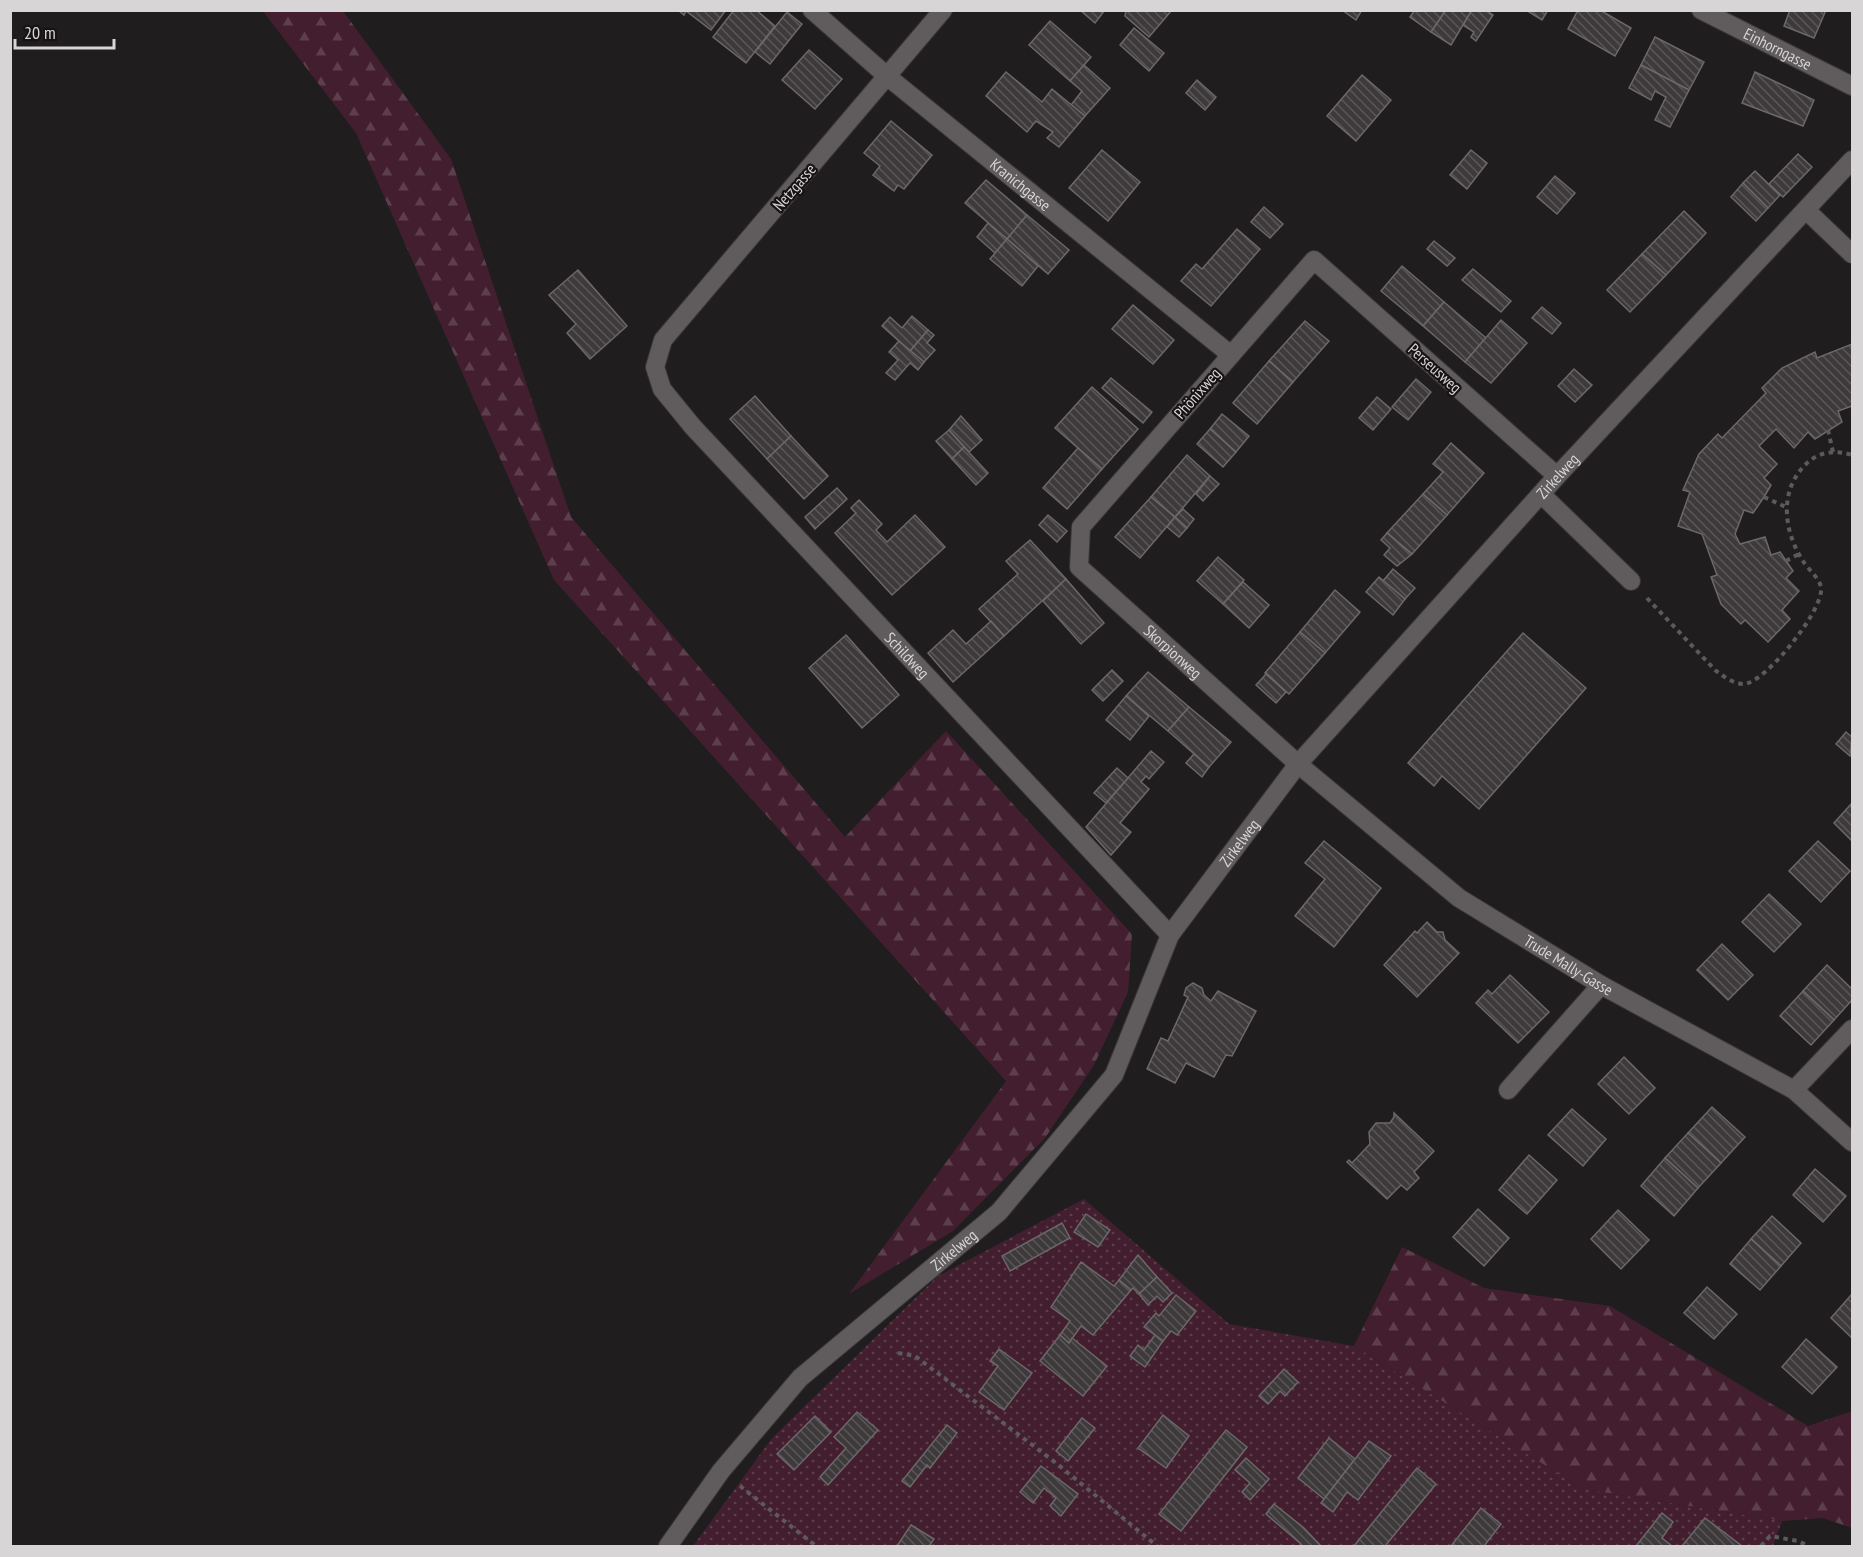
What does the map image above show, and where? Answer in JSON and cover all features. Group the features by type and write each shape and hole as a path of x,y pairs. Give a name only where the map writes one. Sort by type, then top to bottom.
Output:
{"street":[{"name":"Kranichgasse","path":"812,10 888,77 1231,355"},
{"name":"Netzgasse","path":"655,368 663,340 943,10"},
{"name":"Einhorngasse","path":"1701,10 1725,16 1852,86"},
{"name":"Zirkelweg","path":"668,1546 721,1471 800,1378 999,1212 1114,1075 1170,935 1298,764 1557,476 1852,160"},
{"path":"1806,210 1852,254"},
{"name":"Phönixweg","path":"1081,527 1314,260"},
{"name":"Perseusweg","path":"1314,260 1557,476"},
{"name":"Schildweg","path":"655,368 662,389 693,427 1170,935"},
{"path":"1541,494 1631,582"},
{"name":"Skorpionweg","path":"1081,527 1078,567 1298,764"},
{"name":"Trude Mally-Gasse","path":"1298,764 1459,898 1601,985 1794,1090 1852,1142"},
{"path":"1508,1090 1601,985"},
{"path":"1794,1090 1852,1029"}],"path":[{"path":"1828,430 1833,452"},
{"path":"1631,582 1715,670 1727,679 1742,684 1751,682 1774,663 1817,608 1821,585 1799,554 1788,530 1786,507 1789,493 1802,468 1822,453 1852,455"},
{"path":"1764,497 1786,507"},
{"path":"1786,561 1799,554"},
{"path":"898,1353 915,1356 1056,1463 1157,1546"},
{"path":"721,1471 816,1546"},
{"path":"1761,1546 1770,1536 1798,1541 1808,1546"}],"green space":[{"path":"263,11 343,11 451,159 571,517 845,837 946,731 1132,934 1128,992 1094,1065 1045,1138 953,1231 849,1294 1006,1081 554,580 356,133"},
{"path":"1084,1199 1229,1324 1354,1346 1583,1489 1782,1521 1773,1546 693,1546 772,1438 938,1276"},
{"path":"1402,1247 1484,1288 1610,1306 1808,1426 1852,1411 1852,1528 1823,1518 1782,1521 1583,1489 1354,1346"}],"building":[{"path":"678,10 726,10 711,30 686,11 684,15"},
{"path":"734,10 756,10 775,26 746,63 713,37"},
{"path":"1080,10 1105,10 1095,23"},
{"path":"1126,10 1172,10 1149,37 1125,16"},
{"path":"1342,10 1362,10 1356,20"},
{"path":"1415,10 1446,10 1431,32 1410,17"},
{"path":"1446,10 1472,10 1451,45 1431,32"},
{"path":"1472,10 1485,10 1493,15 1476,41 1471,37 1474,32 1463,25"},
{"path":"1526,10 1548,10 1542,20"},
{"path":"1578,10 1600,10 1631,28 1615,56 1568,29"},
{"path":"1790,10 1826,10 1814,38 1784,26"},
{"path":"787,12 802,24 770,64 755,52"},
{"path":"1050,21 1091,57 1070,81 1029,45"},
{"path":"1134,28 1164,53 1149,71 1120,45"},
{"path":"1655,37 1704,62 1689,90 1641,65"},
{"path":"809,50 842,79 815,109 782,80"},
{"path":"1084,65 1110,88 1085,116 1071,105 1082,91 1070,81"},
{"path":"1641,65 1689,90 1670,127 1655,120 1666,97 1655,91 1651,100 1629,88"},
{"path":"1006,72 1042,102 1052,89 1085,116 1059,147 1047,138 1053,132 1036,121 1027,132 986,96"},
{"path":"1755,72 1814,100 1803,126 1742,103"},
{"path":"1362,75 1391,100 1356,141 1327,116"},
{"path":"1197,80 1216,97 1205,110 1186,93"},
{"path":"891,121 932,155 904,189 898,185 894,191 873,175 880,166 864,153"},
{"path":"1102,150 1140,182 1108,221 1069,188"},
{"path":"1471,150 1487,163 1467,189 1450,175"},
{"path":"1798,154 1812,167 1783,197 1769,184"},
{"path":"1755,171 1780,195 1768,208 1743,183"},
{"path":"1555,176 1575,193 1557,214 1537,197"},
{"path":"986,180 1027,215 1007,239 965,203"},
{"path":"1743,183 1768,208 1756,221 1731,197"},
{"path":"1264,207 1283,224 1270,238 1251,222"},
{"path":"1684,211 1706,233 1666,275 1642,254"},
{"path":"1027,215 1069,250 1048,274 1007,239"},
{"path":"988,223 1007,239 995,253 977,237"},
{"path":"1237,229 1260,249 1211,306 1181,281 1196,264 1202,269"},
{"path":"1007,239 1038,266 1022,286 990,259"},
{"path":"1434,241 1455,258 1447,266 1427,249"},
{"path":"1642,254 1666,275 1630,312 1607,290"},
{"path":"1402,266 1444,302 1423,326 1381,291"},
{"path":"1473,269 1511,301 1501,312 1462,280"},
{"path":"578,270 627,326 590,359 567,333 576,324 549,295"},
{"path":"1444,302 1486,338 1465,362 1423,326"},
{"path":"1133,305 1174,340 1153,364 1112,329"},
{"path":"1542,307 1561,323 1552,334 1532,318"},
{"path":"912,316 928,330 910,351 882,326 890,317 902,328"},
{"path":"1501,320 1527,343 1491,383 1465,362"},
{"path":"1305,321 1329,341 1293,382 1269,361"},
{"path":"928,330 934,335 927,343 935,350 924,362 910,351"},
{"path":"899,341 924,362 918,370 910,363 895,380 886,373 898,360 889,352"},
{"path":"1852,344 1852,406 1838,411 1842,422 1815,439 1808,432 1794,448 1776,429 1759,446 1777,464 1764,478 1771,485 1764,497 1753,513 1744,510 1735,534 1740,544 1765,537 1771,555 1780,552 1793,571 1786,578 1799,591 1782,610 1790,619 1768,642 1745,620 1741,624 1721,604 1711,577 1717,575 1702,534 1678,526 1690,492 1683,490 1699,454 1718,434 1722,438 1766,393 1762,388 1782,368 1815,352 1817,358"},
{"path":"1269,361 1293,382 1257,424 1233,403"},
{"path":"1574,369 1592,385 1575,402 1558,386"},
{"path":"1111,378 1152,412 1143,423 1102,388"},
{"path":"1416,379 1431,392 1408,420 1392,407"},
{"path":"1092,387 1138,429 1102,469 1055,428"},
{"path":"755,396 791,436 767,459 730,419"},
{"path":"1377,397 1391,409 1373,430 1359,418"},
{"path":"1222,414 1249,436 1236,452 1210,429"},
{"path":"961,416 982,440 969,452 949,430"},
{"path":"1210,429 1236,452 1223,467 1197,444"},
{"path":"949,430 964,447 952,459 936,441"},
{"path":"791,436 828,476 804,499 767,459"},
{"path":"1451,443 1484,473 1447,515 1423,494 1443,472 1433,464"},
{"path":"964,447 988,473 976,485 952,459"},
{"path":"1078,448 1102,469 1067,509 1043,488"},
{"path":"1187,455 1210,476 1175,517 1151,497"},
{"path":"1210,476 1219,484 1203,501 1196,494"},
{"path":"837,488 847,499 815,529 805,517"},
{"path":"1423,494 1447,515 1412,554 1387,533"},
{"path":"1151,497 1175,517 1140,558 1115,537"},
{"path":"859,500 882,524 876,530 887,542 915,515 945,547 892,595 835,533 856,513 851,508"},
{"path":"1183,509 1194,519 1187,528 1175,517"},
{"path":"1048,515 1067,531 1057,542 1039,525"},
{"path":"1175,517 1187,528 1179,537 1167,527"},
{"path":"1387,533 1412,554 1397,566 1384,555 1390,548 1381,540"},
{"path":"1030,540 1066,579 1004,636 979,609 1018,574 1006,561"},
{"path":"1218,557 1244,580 1223,604 1197,581"},
{"path":"1393,569 1415,588 1405,599 1383,581"},
{"path":"1379,577 1405,599 1393,615 1366,592"},
{"path":"1066,579 1104,623 1081,644 1043,601"},
{"path":"1243,582 1269,605 1249,628 1223,604"},
{"path":"1335,590 1360,612 1325,653 1300,632"},
{"path":"991,621 1004,636 953,682 928,653 953,630 966,644"},
{"path":"1300,632 1325,653 1289,694 1265,673"},
{"path":"1523,633 1586,688 1479,809 1442,776 1434,786 1408,763"},
{"path":"846,635 899,695 862,728 809,668"},
{"path":"1112,670 1123,681 1103,701 1092,690"},
{"path":"1148,672 1189,707 1168,731 1126,696"},
{"path":"1266,674 1286,692 1276,703 1256,685"},
{"path":"1126,696 1149,716 1130,740 1106,720"},
{"path":"1189,707 1231,742 1209,767 1168,731"},
{"path":"1846,732 1852,737 1850,756 1836,744"},
{"path":"1151,751 1164,762 1149,779 1146,776 1141,782 1149,789 1120,823 1131,832 1111,855 1086,827"},
{"path":"1194,754 1209,767 1202,777 1186,763"},
{"path":"1117,768 1128,778 1106,803 1094,793"},
{"path":"1852,803 1852,841 1834,823"},
{"path":"1324,841 1381,888 1334,947 1295,916 1325,879 1305,863"},
{"path":"1818,841 1850,871 1821,902 1789,871"},
{"path":"1769,894 1801,924 1774,952 1742,922"},
{"path":"1427,922 1437,932 1443,932 1445,940 1459,953 1417,997 1384,965 1415,931 1417,933"},
{"path":"1722,944 1753,975 1728,1000 1697,970"},
{"path":"1827,965 1852,989 1852,1000 1834,1020 1803,991"},
{"path":"1510,975 1549,1012 1518,1043 1476,1003 1488,990 1492,994"},
{"path":"1193,983 1202,988 1204,995 1211,1001 1218,991 1256,1011 1232,1056 1226,1055 1214,1077 1186,1063 1175,1083 1147,1069 1161,1038 1168,1041 1188,997 1184,995 1186,988"},
{"path":"1803,991 1834,1020 1811,1045 1780,1016"},
{"path":"1624,1057 1655,1088 1629,1114 1598,1084"},
{"path":"1712,1107 1745,1137 1721,1163 1688,1133"},
{"path":"1572,1109 1606,1139 1583,1166 1548,1135"},
{"path":"1394,1113 1434,1151 1414,1172 1419,1178 1407,1190 1401,1185 1387,1199 1347,1162 1349,1160 1352,1163 1370,1144 1369,1132 1376,1123 1390,1123"},
{"path":"1688,1133 1721,1163 1698,1188 1665,1158"},
{"path":"1529,1155 1557,1180 1527,1214 1499,1190"},
{"path":"1665,1158 1698,1188 1674,1216 1641,1186"},
{"path":"1815,1169 1846,1196 1823,1222 1793,1195"},
{"path":"1478,1209 1509,1238 1484,1266 1453,1237"},
{"path":"1618,1210 1649,1240 1621,1269 1591,1239"},
{"path":"1086,1214 1110,1230 1098,1247 1074,1232"},
{"path":"1772,1216 1801,1243 1781,1266 1751,1239"},
{"path":"1062,1223 1070,1238 1010,1271 1002,1256"},
{"path":"1751,1239 1781,1266 1760,1290 1730,1264"},
{"path":"1138,1255 1157,1277 1139,1294 1119,1280"},
{"path":"1081,1262 1114,1286 1119,1280 1131,1290 1093,1335 1081,1326 1069,1343 1060,1335 1070,1321 1051,1307"},
{"path":"1157,1277 1172,1293 1163,1302 1157,1296 1148,1305 1139,1294"},
{"path":"1707,1287 1737,1314 1714,1339 1684,1313"},
{"path":"1852,1294 1852,1338 1831,1318"},
{"path":"1176,1295 1196,1311 1177,1335 1171,1331 1163,1341 1144,1327 1156,1313 1159,1316"},
{"path":"1060,1335 1069,1343 1072,1338 1107,1366 1083,1396 1040,1361"},
{"path":"1155,1335 1163,1341 1145,1367 1130,1356 1138,1345 1144,1350"},
{"path":"1806,1339 1837,1367 1812,1394 1782,1367"},
{"path":"999,1349 1032,1373 1004,1410 979,1392 998,1366 990,1361"},
{"path":"1284,1369 1298,1382 1285,1396 1280,1391 1268,1404 1259,1396"},
{"path":"857,1412 878,1430 828,1485 820,1477 846,1448 834,1437"},
{"path":"1163,1415 1189,1436 1166,1468 1138,1448"},
{"path":"815,1416 831,1432 794,1470 777,1454"},
{"path":"1082,1418 1095,1428 1068,1461 1056,1451"},
{"path":"947,1425 957,1433 930,1468 927,1465 910,1487 902,1481"},
{"path":"1226,1430 1247,1447 1181,1531 1159,1514"},
{"path":"1329,1438 1355,1459 1324,1499 1298,1478"},
{"path":"1369,1441 1391,1456 1358,1500 1347,1492 1333,1512 1321,1503"},
{"path":"1246,1458 1269,1479 1250,1500 1242,1492 1250,1483 1235,1470"},
{"path":"1041,1466 1078,1494 1061,1516 1050,1506 1056,1498 1044,1488 1033,1503 1020,1492"},
{"path":"1417,1468 1436,1484 1385,1546 1354,1546"},
{"path":"1274,1504 1304,1528 1321,1546 1299,1546 1301,1544 1266,1514"},
{"path":"1481,1508 1501,1524 1484,1546 1451,1546"},
{"path":"1662,1513 1673,1522 1662,1538 1672,1546 1636,1546"},
{"path":"1705,1518 1742,1546 1682,1546"},
{"path":"911,1525 934,1539 929,1546 897,1546"}]}
